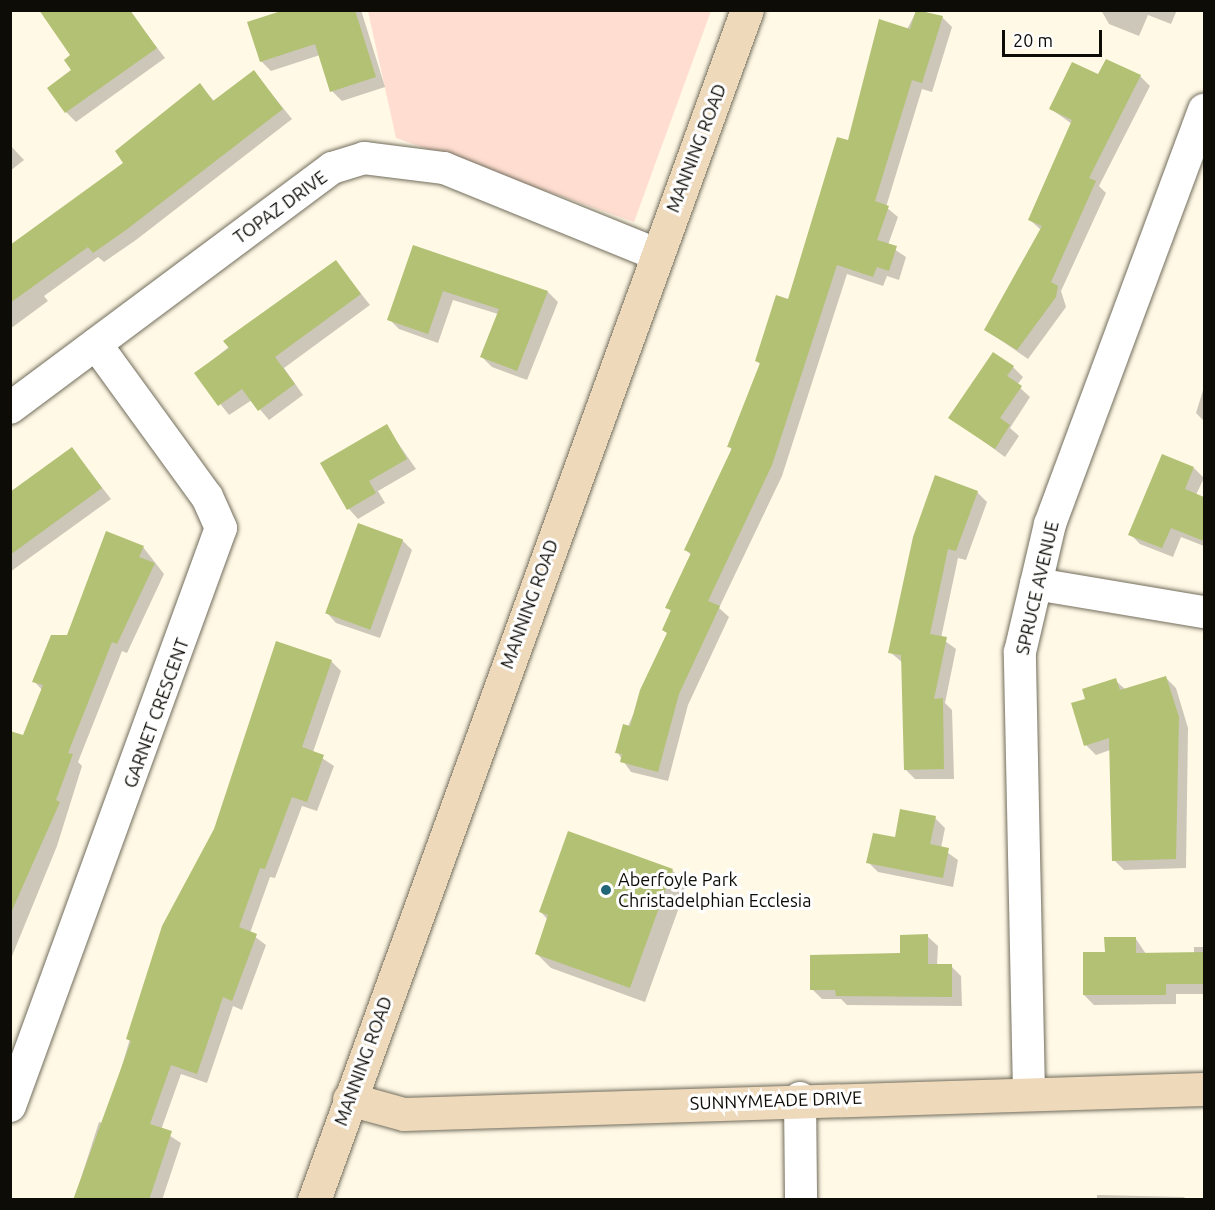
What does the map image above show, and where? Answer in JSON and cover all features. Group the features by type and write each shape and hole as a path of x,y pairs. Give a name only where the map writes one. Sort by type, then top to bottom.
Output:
{"street":[{"name":"MANNING ROAD","path":"314,1200 656,254 747,10"},
{"name":"SPRUCE AVENUE","path":"1029,1093 1020,652 1050,524 1197,154 1204,110"},
{"name":"TOPAZ DRIVE","path":"10,408 332,168 364,158 444,168 656,254"},
{"name":"GARNET CRESCENT","path":"10,1106 221,528 207,497 96,344"},
{"path":"1036,584 1204,612"},
{"name":"SUNNYMEADE DRIVE","path":"349,1099 404,1114 800,1098 1204,1089"},
{"path":"800,1098 801,1200"}],"shaded area":[{"path":"368,11 711,11 634,222 396,138"}],"building":[{"path":"39,10 130,10 157,48 65,113 47,88 71,70 64,60 70,55"},
{"path":"284,10 355,10 376,77 330,92 315,44 260,62 247,22"},
{"path":"916,10 943,16 922,83 912,80 875,201 889,206 877,240 897,246 889,271 877,267 873,277 837,265 772,465 708,601 720,606 679,694 658,772 620,762 622,754 615,753 623,724 630,726 640,690 667,633 662,630 671,610 665,608 691,553 684,550 732,448 727,447 760,363 755,361 776,295 788,299 837,137 848,140 879,19 910,29"},
{"path":"1106,59 1141,75 1089,178 1096,181 1051,282 1058,286 1056,297 1017,350 984,330 1042,226 1028,220 1072,120 1049,109 1072,62 1098,74"},
{"path":"254,70 283,109 126,230 93,253 88,247 10,303 10,245 123,163 115,151 200,83 213,101"},
{"path":"413,245 548,291 517,371 480,357 499,309 443,291 428,334 387,320"},
{"path":"336,260 361,294 275,357 295,384 258,411 242,389 218,406 194,373 229,348 223,341"},
{"path":"993,352 1014,366 1007,376 1022,386 1000,418 1010,425 995,449 948,418"},
{"path":"387,424 407,459 369,481 376,493 347,510 320,463"},
{"path":"72,447 102,488 10,555 10,492"},
{"path":"1162,454 1194,467 1185,489 1204,497 1204,541 1171,528 1162,548 1128,535"},
{"path":"935,475 978,491 956,551 948,549 930,634 947,637 934,699 943,698 944,769 904,770 901,655 888,653 913,537"},
{"path":"358,523 403,539 370,630 325,613"},
{"path":"106,531 144,546 139,557 155,563 117,644 112,642 68,753 73,754 56,800 60,802 10,915 10,731 23,735 43,685 32,682 51,635 67,635"},
{"path":"276,641 332,660 302,747 324,755 307,802 292,797 265,869 260,868 239,927 257,934 232,1001 223,997 197,1074 171,1065 150,1124 172,1131 149,1200 73,1200 131,1041 126,1039 162,926 214,829"},
{"path":"1166,676 1179,717 1176,859 1112,861 1109,738 1084,746 1071,703 1085,699 1082,689 1116,678 1120,690"},
{"path":"900,809 936,816 930,844 949,848 943,878 866,863 873,833 895,837"},
{"name":"Aberfoyle Park Christadelphian Ecclesia","path":"568,831 673,869 630,988 535,954 548,915 539,912"},
{"path":"928,934 928,964 952,964 952,997 836,996 835,990 810,990 810,955 900,953 900,935"},
{"path":"1104,937 1136,937 1136,953 1204,952 1204,984 1166,984 1166,995 1083,995 1083,952 1105,952"}],"place":[{"name":"Aberfoyle Park Christadelphian Ecclesia","path":"606,890"}]}
